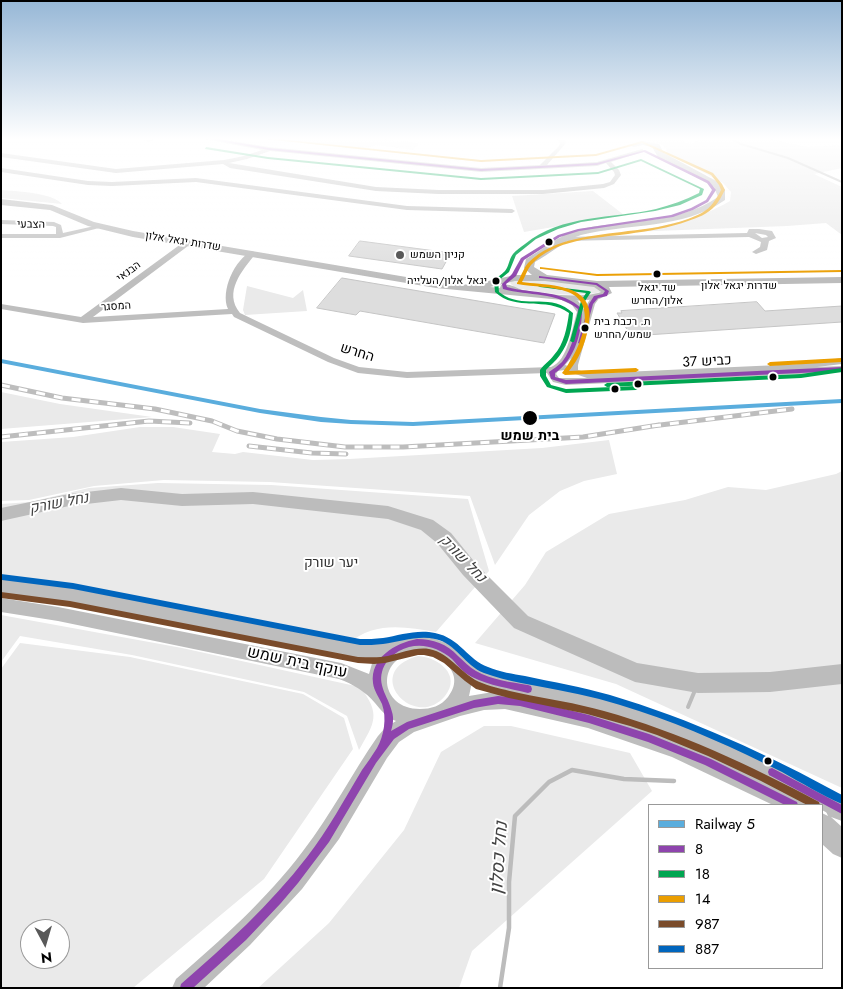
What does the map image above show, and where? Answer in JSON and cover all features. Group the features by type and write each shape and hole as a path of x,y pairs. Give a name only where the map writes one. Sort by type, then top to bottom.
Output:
{"highway":[{"path":"833,814 842,845"}],"main road":[{"path":"514,292 506,288 504,284 506,281 516,273 518,265 523,260 550,241 563,234 591,228 644,222 700,206 712,196 714,190 710,185"},
{"path":"545,278 531,271 529,264 564,239 575,234 668,220 700,211 722,198 721,190 717,185"},
{"name":"שדרות יגאל אלון","path":"1,202 52,208 100,226 133,234 442,286 559,297 602,295 617,288 629,287 842,285"},
{"name":"שדרות יגאל אלון","path":"368,273 461,284 490,284 519,277 597,284 842,280"},
{"path":"597,284 605,289 602,295"},
{"name":"עוקף בית שמש","path":"1,586 72,595 359,652 378,652 400,647"},
{"name":"עוקף בית שמש","path":"1,605 58,614 341,671 364,680 383,700"},
{"path":"379,753 388,728 377,678 380,667 390,653 400,647 412,643 430,643 441,647 466,669 482,678 603,706 691,736 762,767 818,804"},
{"path":"383,700 403,716 417,719 438,715 458,699 463,687 463,675 456,659"},
{"path":"184,988 238,940 292,883 326,839 392,735 411,723 471,704 498,700 591,719 687,753 792,804"},
{"path":"833,814 842,832"}],"street":[{"path":"276,185 439,192 543,192 592,188 603,185"},
{"path":"303,185 407,208 512,211"},
{"path":"1,222 54,224 59,226 60,236"},
{"name":"הצבעי","path":"1,236 60,236 100,226"},
{"path":"564,239 750,235 750,232 755,231 762,231 771,235 771,239 765,240 764,248 756,252"},
{"path":"575,234 580,239 585,239"},
{"name":"הבנאי","path":"82,320 188,242"},
{"path":"233,311 229,298 232,282 238,268 252,253"},
{"path":"574,375 573,365 588,322 591,304 602,295"},
{"path":"558,381 552,375 568,355 581,312 576,303 559,297"},
{"name":"המסגר","path":"1,306 82,320 233,311"},
{"name":"החרש","path":"233,311 237,315 332,360 358,370 407,375 556,369 574,375"},
{"name":"כביש 37","path":"574,375 601,376 810,366 842,362"},
{"name":"כביש 37","path":"574,375 842,368"},
{"name":"החרש","path":"484,372 515,374 558,381 574,375"}],"green space":[{"path":"725,185 838,185 842,187 842,235 826,223 629,232 681,221 706,213 730,201 731,192"},
{"path":"1,190 43,195 51,197 62,204 1,198"},
{"path":"593,191 624,215 524,232 512,196"},
{"path":"533,279 593,286 601,292 580,295 547,293 515,288 510,283 512,281"},
{"path":"247,286 293,298 303,290 307,311 245,315 243,310"},
{"path":"1,392 60,404 152,417 1,429"},
{"path":"140,427 173,427 220,434 212,452 235,454 243,452 313,460 542,448 609,440 617,474 584,481 560,491 529,515 495,565 470,496 270,482 164,480 94,486 29,500 1,501 1,442 73,437"},
{"path":"842,471 842,788 616,684 475,643 525,585 546,552 609,514 685,500 728,487 766,490"},
{"name":"יער שורק","path":"158,483 271,485 468,499 489,571 436,632 401,628 379,629 368,632 348,644 1,580 1,504 30,502 89,488"},
{"path":"1,615 182,648 360,687 371,704 373,711 372,725 359,750 347,716 304,692 132,655 20,636 1,662"},
{"path":"20,643 130,657 303,694 344,718 353,749 264,879 133,988 1,988 1,669"},
{"path":"418,656 426,657 440,664 449,674 450,688 445,696 433,705 420,707 408,703 398,696 393,685 394,674 401,664"},
{"path":"484,726 511,726 630,753 652,791 472,951 459,988 258,988 329,923 404,830 441,752"}],"building":[{"name":"קניון השמש","path":"360,241 451,253 442,269 349,256"},
{"path":"342,278 555,314 544,343 360,311 356,315 317,308"},
{"path":"757,302 765,311 842,306 842,322 631,336 617,313 622,313 621,311"}],"waterway":[{"name":"נחל שורק","path":"1,515 69,500 121,494 182,500 253,498 388,513 427,525 444,538 470,570 521,622 635,672 698,683 770,682 842,674"},
{"name":"נחל כסלון","path":"688,707 698,683"},
{"name":"נחל כסלון","path":"500,988 509,928 509,882 515,816 549,782 572,770 624,779 674,781"}],"railway":[{"path":"1,385 62,398 155,409 212,421 237,431 277,439 345,447 403,447 583,437 655,426"},
{"path":"655,426 792,409"},
{"path":"1,437 149,421 190,423"},
{"path":"655,426 659,425"},
{"path":"249,446 312,453 346,454"}],"rail line":[{"name":"5","path":"1,361 290,416 382,424 413,424 842,401"}],"transit line":[{"name":"18","path":"636,388 566,391 549,386 543,376 543,370 558,354 564,343 571,313 564,307 555,304 513,301 504,298 497,292 496,281 507,271 515,254 535,238 557,228 580,221 655,210 679,204 701,194 702,189 694,185"},
{"name":"8","path":"710,185 714,190 707,201 692,209 672,216 578,230 559,236 522,259 514,275 504,284 505,288 514,291 554,296 564,299 580,309 579,322 572,347 566,360 552,372 553,378 566,382 842,369"},
{"name":"14","path":"636,370 565,373 579,350 584,335 588,318 586,305 580,296 571,291 519,283 527,267 535,259 545,252 566,243 654,229 678,224 698,216 714,205 723,190 721,185"},
{"name":"14","path":"542,268 597,275 842,271"},
{"name":"8","path":"541,277 597,284 607,291 605,295 596,297 591,304 580,343"},
{"name":"18","path":"540,286 589,292 583,301 572,341"},
{"name":"14","path":"770,364 842,360"},
{"name":"18","path":"607,385 801,376 842,370"},
{"name":"887","path":"2,577 73,586 360,642 382,641 415,635 435,636 450,642 485,670 593,694 639,707 698,729 757,755 842,800"},
{"name":"987","path":"1,595 70,604 358,660 381,660 412,653 429,652 446,660 479,686 602,714 657,731 738,765 814,804"},
{"name":"8","path":"379,753 386,735 389,717 377,684 377,676 381,664 386,657 392,651 403,646 417,642 438,645 482,678 528,689"},
{"name":"8","path":"185,988 242,936 295,880 326,839 373,761 391,736 407,726 474,704 498,700 520,702 589,719 649,738 708,762 792,804"},
{"name":"8","path":"772,772 842,810"}],"place":[{"name":"קניון השמש","path":"400,255"},
{"name":"שד.יגאל אלון/החרש","path":"657,274"},
{"name":"יגאל אלון/העלייה","path":"496,281"},
{"name":"ת. רכבת בית שמש/החרש","path":"585,328"},
{"name":"בית שמש","path":"530,418"}]}
